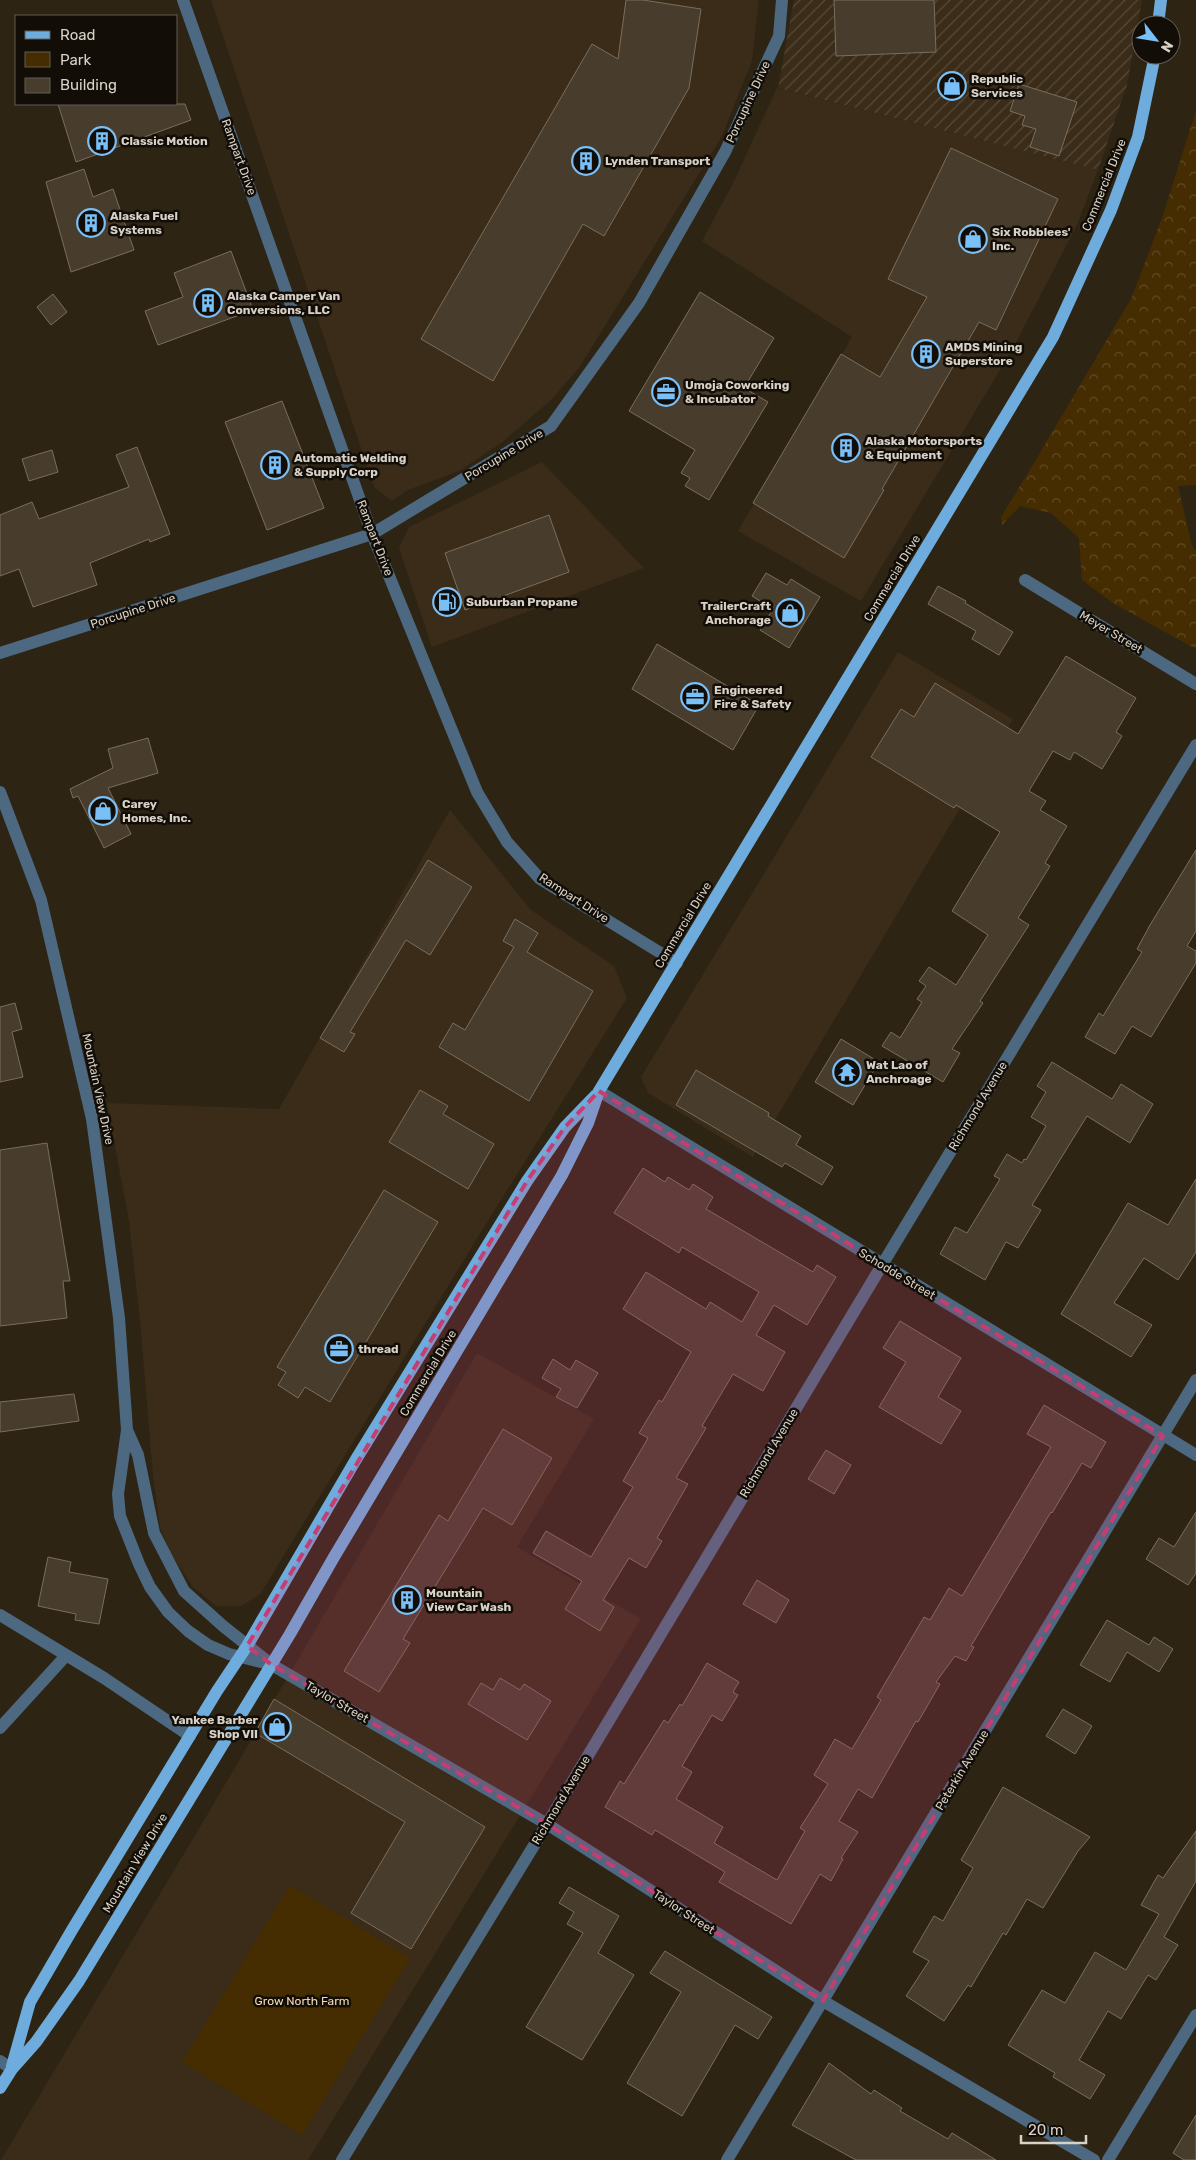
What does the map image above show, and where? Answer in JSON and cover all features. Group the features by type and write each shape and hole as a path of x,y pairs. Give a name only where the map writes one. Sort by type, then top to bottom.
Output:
{"main road":[{"path":"1159,15 1161,0"},
{"name":"Commercial Drive","path":"272,1665 562,1175 588,1123 599,1091 1053,337 1111,210 1138,137 1153,65"},
{"name":"Commercial Drive","path":"247,1646 355,1462 527,1181 564,1127 599,1091"},
{"name":"Mountain View Drive","path":"12,2069 30,2002 190,1736 247,1646"},
{"name":"Mountain View Drive","path":"0,2088 12,2069 36,2042 79,1982 272,1665"}],"street":[{"name":"Rampart Drive","path":"183,0 372,534 477,792 507,842 540,879 677,963"},
{"name":"Porcupine Drive","path":"0,653 372,534 551,426 638,303 725,152 779,36 782,0"},
{"name":"Meyer Street","path":"1026,580 1196,684"},
{"name":"Richmond Avenue","path":"342,2160 547,1824 1196,745"},
{"name":"Mountain View Drive","path":"0,792 41,900 92,1119 119,1318 127,1430 118,1494 120,1516 138,1564 150,1587 168,1612 188,1631 208,1645 239,1657 272,1665"},
{"name":"Schodde Street","path":"599,1091 1196,1455"},
{"name":"Peterkin Avenue","path":"727,2160 1196,1380"},
{"name":"Mountain View Drive","path":"127,1430 138,1455 154,1533 184,1591 247,1646 272,1665"},
{"path":"0,1615 112,1683 190,1736"},
{"path":"0,1728 62,1660 64,1655"},
{"name":"Taylor Street","path":"272,1665 547,1824 823,2001 1094,2160"},
{"path":"1108,2160 1196,2015"},
{"path":"0,2061 12,2069"}],"highlighted area":[{"path":"599,1091 1163,1436 823,2001 547,1824 272,1665 247,1646 527,1181 565,1127"}],"shaded area":[{"name":"Lynden Transport","path":"211,0 759,0 752,61 721,138 579,368 550,401 500,444 459,471 408,490 392,501 374,487"},
{"name":"Republic Services","path":"794,0 1142,0 1139,15 1131,15 1131,62 1127,85 1098,170 778,88"},
{"path":"777,88 1098,170 1077,225 1012,350 861,601 738,531 852,337 702,241 733,183"},
{"name":"Suburban Propane","path":"542,462 644,568 432,647 399,548 409,527"},
{"path":"898,652 1013,719 753,1157 648,1093 641,1077"},
{"path":"450,810 531,910 614,966 627,998 481,1232 261,1593 242,1606 216,1606 192,1586 170,1552 160,1528 153,1475 140,1320 129,1221 107,1103 279,1109"},
{"path":"477,1353 594,1419 517,1547 641,1619 308,2160 1,2160 213,1805"}],"green space":[{"path":"1196,111 1196,485 1178,486 1192,546 1196,551 1196,649 1113,603 1082,580 1079,538 1051,513 1020,506 1002,525 1001,517 1131,299 1162,218"},
{"name":"Grow North Farm","path":"290,1885 410,1958 302,2135 182,2062"}],"building":[{"name":"Lynden Transport","path":"626,0 643,0 701,9 689,88 604,236 583,224 493,381 421,339 592,44 618,59"},
{"path":"834,0 934,0 936,52 836,56"},
{"path":"1019,84 1077,102 1059,156 1030,147 1036,129 1022,125 1025,116 1010,111"},
{"name":"Classic Motion","path":"185,104 191,120 76,162 58,105"},
{"path":"951,148 1058,199 996,330 979,322 844,558 753,503 841,354 880,377 927,297 888,279"},
{"name":"Alaska Fuel Systems","path":"84,169 93,197 113,189 134,250 71,272 46,182"},
{"name":"Alaska Camper Van Conversions, LLC","path":"231,251 253,310 158,345 145,311 183,297 174,273"},
{"name":"Umoja Coworking & Incubator","path":"700,292 774,338 744,388 768,402 709,500 685,486 690,478 681,473 695,450 629,411"},
{"path":"53,294 67,312 51,325 37,307"},
{"name":"Automatic Welding & Supply Corp","path":"282,401 324,508 267,530 225,422"},
{"path":"137,447 170,534 150,542 149,539 90,563 97,585 33,607 19,569 0,576 0,515 32,502 39,519 129,487 116,455"},
{"path":"52,450 58,472 29,481 22,459"},
{"path":"549,515 569,572 465,610 445,553"},
{"name":"TrailerCraft Anchorage","path":"766,573 787,585 791,579 820,597 789,648 760,630 773,609 752,596"},
{"path":"938,586 966,601 965,603 1013,632 999,655 972,639 976,631 928,604"},
{"name":"Engineered Fire & Safety","path":"657,644 759,705 733,750 632,689"},
{"path":"1066,656 1136,698 1116,732 1122,736 1102,769 1074,752 1070,760 1053,751 1029,791 1046,801 1040,810 1067,826 1045,863 1050,866 1018,918 1029,925 980,1001 983,1003 952,1049 960,1053 943,1082 882,1046 891,1032 900,1038 922,1002 917,999 926,986 919,981 929,967 956,985 988,935 952,911 1000,832 956,805 954,808 871,757 901,709 914,717 935,683 1018,734"},
{"path":"148,738 158,773 108,788 131,834 104,848 78,796 73,798 70,789 113,768 108,749"},
{"path":"1196,850 1196,931 1187,946 1196,951 1196,963 1151,1037 1132,1026 1115,1054 1085,1037 1099,1013 1103,1016 1142,952 1137,949"},
{"path":"428,860 472,887 430,955 406,940 350,1032 355,1034 344,1052 320,1038"},
{"path":"515,919 538,933 527,952 593,991 529,1101 439,1047 453,1023 465,1030 514,947 503,941"},
{"path":"15,1003 22,1029 12,1032 23,1077 0,1082 0,1007"},
{"name":"Wat Lao of Anchroage","path":"841,1039 879,1062 853,1105 815,1082"},
{"path":"1052,1062 1112,1099 1121,1084 1153,1104 1130,1143 1087,1116 1032,1205 1041,1210 1018,1248 1006,1242 985,1280 940,1254 955,1227 967,1233 1000,1179 994,1176 1007,1154 1022,1163 1024,1159 1026,1160 1046,1126 1031,1117 1046,1092 1037,1086"},
{"path":"696,1070 769,1113 768,1116 801,1136 796,1145 833,1167 822,1185 785,1163 782,1167 676,1105"},
{"path":"420,1090 448,1106 443,1114 494,1144 468,1189 389,1142"},
{"path":"47,1143 70,1281 63,1281 67,1318 0,1326 0,1150"},
{"path":"643,1168 665,1182 668,1177 689,1190 693,1184 713,1197 706,1209 813,1272 817,1265 836,1277 807,1325 774,1305 756,1335 785,1352 763,1391 733,1374 702,1426 706,1428 676,1478 688,1484 657,1538 662,1541 646,1568 629,1558 603,1600 614,1607 600,1631 565,1609 582,1581 533,1553 546,1531 591,1557 633,1487 623,1481 648,1438 639,1433 659,1400 662,1402 691,1352 623,1309 646,1272 706,1309 710,1302 742,1322 759,1292 682,1247 679,1253 614,1213"},
{"path":"1196,1179 1196,1252 1178,1280 1144,1258 1114,1303 1152,1325 1131,1357 1061,1314 1128,1203 1168,1225"},
{"path":"384,1190 438,1222 330,1402 305,1387 298,1398 278,1385 286,1372 277,1367"},
{"path":"900,1321 961,1358 938,1397 961,1411 941,1444 879,1407 906,1362 883,1348"},
{"path":"553,1359 570,1370 576,1360 598,1373 577,1408 556,1397 561,1389 542,1378"},
{"path":"74,1394 79,1421 0,1432 0,1402"},
{"path":"1044,1405 1106,1442 1091,1468 1082,1463 971,1646 974,1647 966,1661 955,1656 936,1682 940,1684 918,1722 916,1721 872,1798 858,1789 839,1821 858,1832 841,1858 843,1859 831,1881 820,1874 791,1924 719,1882 725,1872 655,1830 652,1835 605,1807 620,1781 624,1784 664,1720 668,1723 680,1704 682,1706 707,1663 739,1682 733,1692 738,1695 722,1721 712,1715 682,1766 692,1772 676,1799 723,1827 714,1843 777,1880 805,1831 800,1828 828,1784 814,1775 835,1739 852,1749 881,1700 877,1697 924,1617 930,1620 949,1588 962,1596 1051,1447 1027,1434"},
{"path":"503,1429 552,1458 512,1525 483,1508 403,1639 410,1643 379,1692 344,1671 439,1515 448,1521"},
{"path":"826,1450 851,1465 834,1494 808,1479"},
{"path":"1196,1512 1196,1573 1188,1585 1146,1559 1159,1538 1174,1547"},
{"path":"48,1557 71,1562 69,1572 108,1579 99,1624 75,1620 76,1614 38,1606"},
{"path":"757,1580 789,1600 776,1623 743,1604"},
{"path":"1107,1620 1149,1645 1154,1637 1173,1649 1159,1672 1127,1652 1110,1682 1080,1665"},
{"path":"500,1678 520,1690 524,1684 551,1701 527,1740 468,1704 481,1683 493,1690"},
{"path":"274,1699 485,1827 411,1949 351,1913 405,1822 255,1733"},
{"path":"1063,1709 1092,1726 1075,1754 1046,1736"},
{"path":"1003,1787 1090,1837 1078,1851 1043,1908 1027,1899 1006,1935 1003,1933 971,1987 968,1985 944,2021 906,1996 929,1961 913,1952 934,1916 943,1921 973,1868 961,1860"},
{"path":"1196,1831 1196,1881 1164,1937 1178,1945 1156,1980 1148,1975 1121,2019 1108,2011 1079,2060 1105,2075 1090,2099 1053,2077 1055,2073 1008,2045 1042,1990 1065,2003 1095,1952 1126,1970 1159,1914 1141,1905 1158,1875 1163,1878"},
{"path":"569,1887 619,1916 598,1953 634,1975 582,2060 526,2027 583,1933 567,1924 574,1912 559,1903"},
{"path":"665,1951 772,2017 758,2039 735,2025 682,2116 627,2083 681,1992 650,1973"},
{"path":"829,2063 871,2094 874,2090 902,2108 900,2111 948,2139 952,2133 996,2160 856,2160 792,2125"},
{"path":"1196,2115 1196,2160 1184,2160 1173,2153"}],"place":[{"name":"Republic Services","path":"952,86"},
{"name":"Classic Motion","path":"102,141"},
{"name":"Lynden Transport","path":"586,161"},
{"name":"Alaska Fuel Systems","path":"91,223"},
{"name":"Six Robblees' Inc.","path":"973,239"},
{"name":"Alaska Camper Van Conversions, LLC","path":"208,303"},
{"name":"AMDS Mining Superstore","path":"926,354"},
{"name":"Umoja Coworking & Incubator","path":"666,392"},
{"name":"Alaska Motorsports & Equipment","path":"846,448"},
{"name":"Automatic Welding & Supply Corp","path":"275,465"},
{"name":"Suburban Propane","path":"447,602"},
{"name":"TrailerCraft Anchorage","path":"790,613"},
{"name":"Engineered Fire & Safety","path":"695,697"},
{"name":"Carey Homes, Inc.","path":"103,811"},
{"name":"Wat Lao of Anchroage","path":"847,1072"},
{"name":"thread","path":"339,1349"},
{"name":"Mountain View Car Wash","path":"407,1600"},
{"name":"Yankee Barber Shop VII","path":"277,1727"}]}
